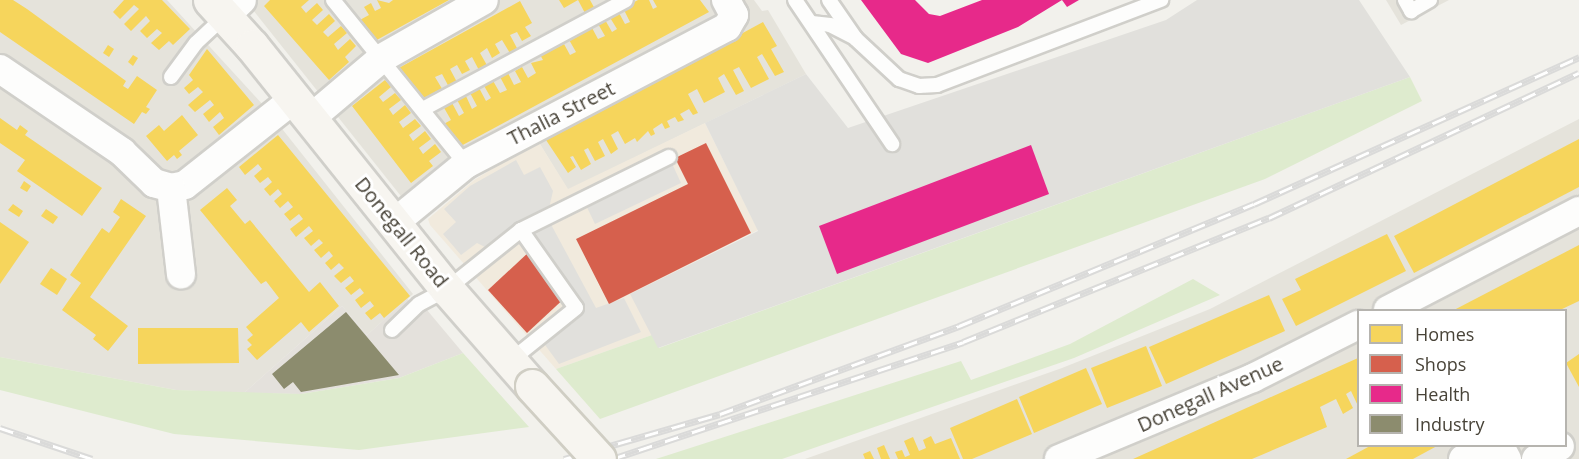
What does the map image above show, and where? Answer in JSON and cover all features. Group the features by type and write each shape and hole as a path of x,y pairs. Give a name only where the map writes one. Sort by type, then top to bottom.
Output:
{"street":[{"path":"0,69 122,152 154,183 171,188 185,185 382,58 484,0"},
{"name":"Donegall Road","path":"226,5 303,108 447,289 599,459"},
{"name":"Thalia Street","path":"394,223 466,164 727,27 730,7"},
{"path":"171,188 181,274"},
{"path":"1393,309 1421,303 1579,211"},
{"name":"Donegall Avenue","path":"1059,459 1253,378 1357,326"},
{"path":"1462,459 1484,447"},
{"path":"1536,459 1558,447"}],"lane":[{"path":"352,0 336,4 466,164"},
{"path":"423,109 626,0"},
{"path":"795,0 892,144"},
{"path":"829,0 856,39 899,79 919,86 937,85 1161,0"},
{"path":"1404,0 1411,11 1430,0"},
{"path":"171,77 226,5"},
{"path":"812,23 830,25 856,39"},
{"path":"392,330 419,304 447,289 520,230 669,157"},
{"path":"510,361 576,308 520,230"}],"shaded area":[{"path":"0,0 167,0 264,106 413,294 367,335 342,306 244,393 176,390 0,357"},
{"path":"245,0 754,0 762,11 768,10 806,74 568,190 538,141 404,200"},
{"path":"1197,0 1359,0 1410,77 658,348 630,294 758,231 705,123 806,74 848,128 1166,20"},
{"path":"1386,0 1449,0 1401,25"},
{"path":"1579,119 1579,459 805,459 1062,368 1210,309"},
{"path":"705,123 758,230 631,294 652,335 556,369 430,225 428,219 474,180 538,141 568,189"},
{"path":"669,157 681,183 595,224 583,199"},
{"path":"516,160 524,175 540,167 553,191 547,217 596,308 624,298 641,332 559,364 540,338 576,308 521,230 491,250 477,243 461,255 443,234 456,222 444,209 470,186"},
{"path":"407,299 427,310 463,353 399,378 301,394 244,393 342,306 367,335"}],"green space":[{"path":"1410,77 1422,101 1265,179 600,419 556,369 652,335 659,348"},
{"path":"1193,279 1220,295 1074,358 782,459 656,459 961,361 971,380 1070,344"},
{"path":"463,353 529,427 359,450 174,434 0,390 0,357 176,390 301,394 399,378"}],"building: Homes":[{"path":"0,0 13,0 27,9 126,81 123,86 128,89 137,76 157,90 146,107 150,109 146,114 142,112 134,124 0,32"},
{"path":"124,0 162,0 190,29 173,45 169,41 159,50 151,43 162,33 157,29 147,38 140,31 150,21 146,16 131,31 124,24 139,9 134,5 120,19 113,12"},
{"path":"270,0 309,0 301,7 306,13 317,3 323,10 312,20 317,25 329,14 335,21 323,32 328,37 341,26 347,33 334,44 338,50 350,39 356,46 345,57 349,62 329,80 264,6"},
{"path":"377,0 389,3 393,0 449,0 375,41 358,21 369,15 364,7 371,3 375,11 381,8"},
{"path":"559,0 578,0 564,8"},
{"path":"578,0 590,0 595,9 586,15"},
{"path":"638,0 649,0 653,9 657,7 653,0 700,0 709,12 459,147 440,126 451,120 443,106 451,101 459,116 464,113 456,98 465,94 472,109 477,106 469,91 478,86 486,101 491,98 483,84 492,79 500,93 507,90 499,75 507,71 514,85 521,82 515,71 522,67 528,78 536,73 531,63 543,60 539,53 549,48 550,51 564,44 570,55 576,52 568,38 591,26 598,39 605,36 597,22 604,18 612,32 617,29 609,16 618,11 625,24 630,22 623,8"},
{"path":"520,1 532,23 525,27 531,36 522,41 517,32 510,35 518,50 511,55 502,40 495,44 500,53 492,58 487,48 480,53 488,67 480,72 472,57 465,61 470,70 462,74 457,65 450,69 458,84 450,89 442,74 435,77 444,92 424,103 397,69"},
{"path":"763,22 777,46 771,49 784,72 775,76 762,54 757,57 769,79 751,88 739,67 733,70 744,91 736,95 724,74 718,78 725,92 704,103 697,89 688,94 698,113 693,115 689,109 680,114 684,120 678,122 675,117 667,121 670,127 665,129 662,123 653,129 655,134 651,136 648,131 637,142 635,138 625,144 618,131 611,135 618,149 611,154 603,139 598,142 605,156 595,161 588,148 584,150 591,164 581,170 573,156 570,157 576,167 568,173 546,140"},
{"path":"108,45 114,49 109,57 103,53"},
{"path":"207,49 254,105 219,135 213,127 224,118 220,112 209,122 203,114 214,105 210,100 195,112 188,105 203,92 198,87 189,94 184,88 193,80 189,75"},
{"path":"133,55 138,58 133,66 128,62"},
{"path":"385,80 391,87 379,97 383,102 395,93 401,100 389,109 393,115 405,105 411,113 399,122 403,128 415,119 421,126 409,135 413,141 425,131 431,139 419,148 423,154 435,144 441,152 429,161 433,166 411,183 352,106"},
{"path":"182,115 198,135 179,151 182,155 177,159 174,155 167,161 146,136 159,125 164,131"},
{"path":"0,118 17,130 20,125 28,131 25,135 102,188 82,216 17,171 25,160 0,143"},
{"path":"278,135 410,296 384,318 380,313 371,320 365,313 374,306 370,301 361,308 355,300 364,293 360,288 351,295 345,288 354,281 350,276 341,283 334,276 344,268 339,263 331,270 325,263 333,256 329,251 321,258 314,250 323,243 319,239 311,246 304,238 313,231 309,226 296,237 290,229 303,219 299,214 290,221 284,214 293,207 288,201 280,208 274,201 282,194 278,189 270,196 264,189 272,182 268,177 260,183 254,176 262,169 258,164 245,175 239,167"},
{"path":"1579,139 1579,187 1414,273 1394,236"},
{"path":"24,181 31,186 27,192 20,188"},
{"path":"227,188 237,200 230,206 245,224 250,220 309,292 320,282 339,306 309,332 301,322 257,360 247,349 252,345 247,340 253,335 246,327 279,298 266,281 261,284 200,210"},
{"path":"121,199 146,216 90,297 128,326 108,351 93,339 96,335 62,310 81,283 70,275 102,228 109,233 120,217 113,212"},
{"path":"13,204 23,211 19,217 8,210"},
{"path":"46,209 58,217 53,224 41,216"},
{"path":"0,222 29,242 0,284"},
{"path":"1387,234 1406,271 1296,326 1282,299 1301,290 1295,279"},
{"path":"1579,245 1579,301 1562,309 1456,309"},
{"path":"51,268 67,279 57,295 40,284"},
{"path":"1269,295 1285,331 1166,384 1149,347"},
{"path":"138,328 238,328 239,363 138,364"},
{"path":"1146,346 1162,386 1107,408 1091,368"},
{"path":"1579,354 1579,387 1567,365 1567,362"},
{"path":"1357,358 1357,404 1351,391 1346,394 1353,408 1343,414 1336,399 1320,407 1327,427 1252,459 1133,459"},
{"path":"1086,368 1102,404 1034,433 1019,397"},
{"path":"1017,399 1032,434 972,459 963,459 950,428"},
{"path":"931,436 935,444 951,438 960,459 898,459 895,452 902,450 905,457 910,455 904,441 913,437 919,451 926,448 923,440"},
{"path":"884,445 890,459 881,459 877,448"},
{"path":"1368,447 1435,447 1413,459 1346,459"},
{"path":"870,451 874,459 865,459 863,454"}],"building: Shops":[{"path":"706,143 751,233 609,304 576,239 688,184 675,158"},
{"path":"530,251 569,294 527,333 488,290"}],"building: Health":[{"path":"861,0 915,0 929,14 940,16 982,0 1062,0 1018,27 928,63 901,54"},
{"path":"1062,0 1079,0 1067,7"},
{"path":"1031,145 1049,194 837,274 819,226"}],"building: Industry":[{"path":"346,312 399,375 301,392 293,382 284,389 272,374"}],"railway":[{"path":"564,459 720,414 959,326 1254,204 1579,57"},
{"path":"612,459 963,342 1269,218 1579,73"},
{"path":"0,428 92,459"}]}
